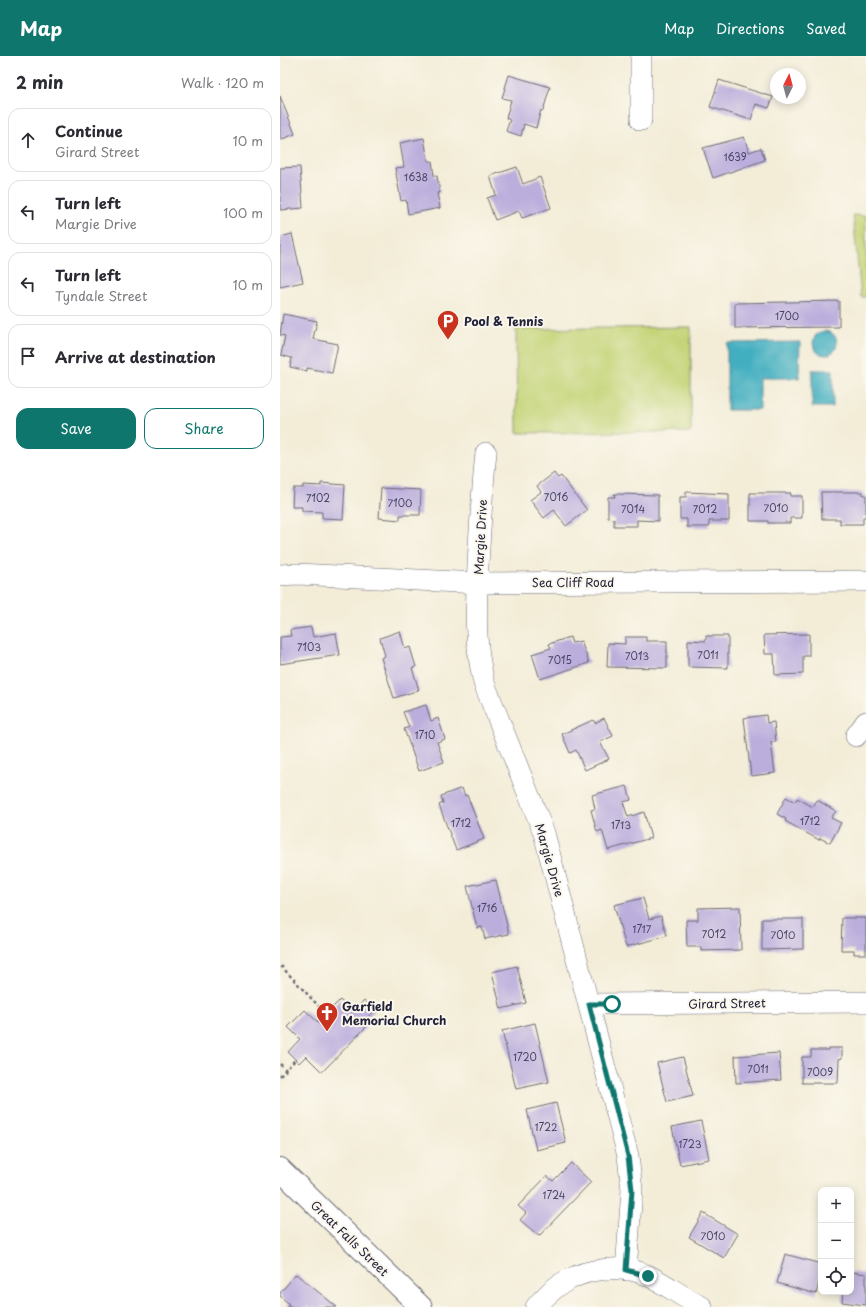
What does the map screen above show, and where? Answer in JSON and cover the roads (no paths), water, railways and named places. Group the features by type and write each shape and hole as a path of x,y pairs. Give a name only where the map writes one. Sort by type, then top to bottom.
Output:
{"main road":[{"name":"Great Falls Street","path":"280,1169 421,1307"}],"street":[{"path":"641,56 642,120"},
{"name":"Margie Drive","path":"486,453 482,490 476,628 478,658 484,683 544,832 628,1156 632,1190 626,1270"},
{"name":"Sea Cliff Road","path":"280,575 297,574 478,583 866,581"},
{"name":"Girard Street","path":"589,1004 866,1002"},
{"path":"536,1307 548,1294 565,1281 584,1273 605,1269 626,1270 648,1276 702,1307"}],"water":[{"path":"825,331 834,334 837,343 834,352 825,355 816,352 813,343 816,334"},
{"path":"800,342 799,378 760,378 760,410 727,410 727,343"},
{"path":"812,370 833,370 833,407 812,407"}],"place":[{"name":"Pool & Tennis","path":"448,340"},
{"name":"Garfield Memorial Church","path":"327,1032"}]}
